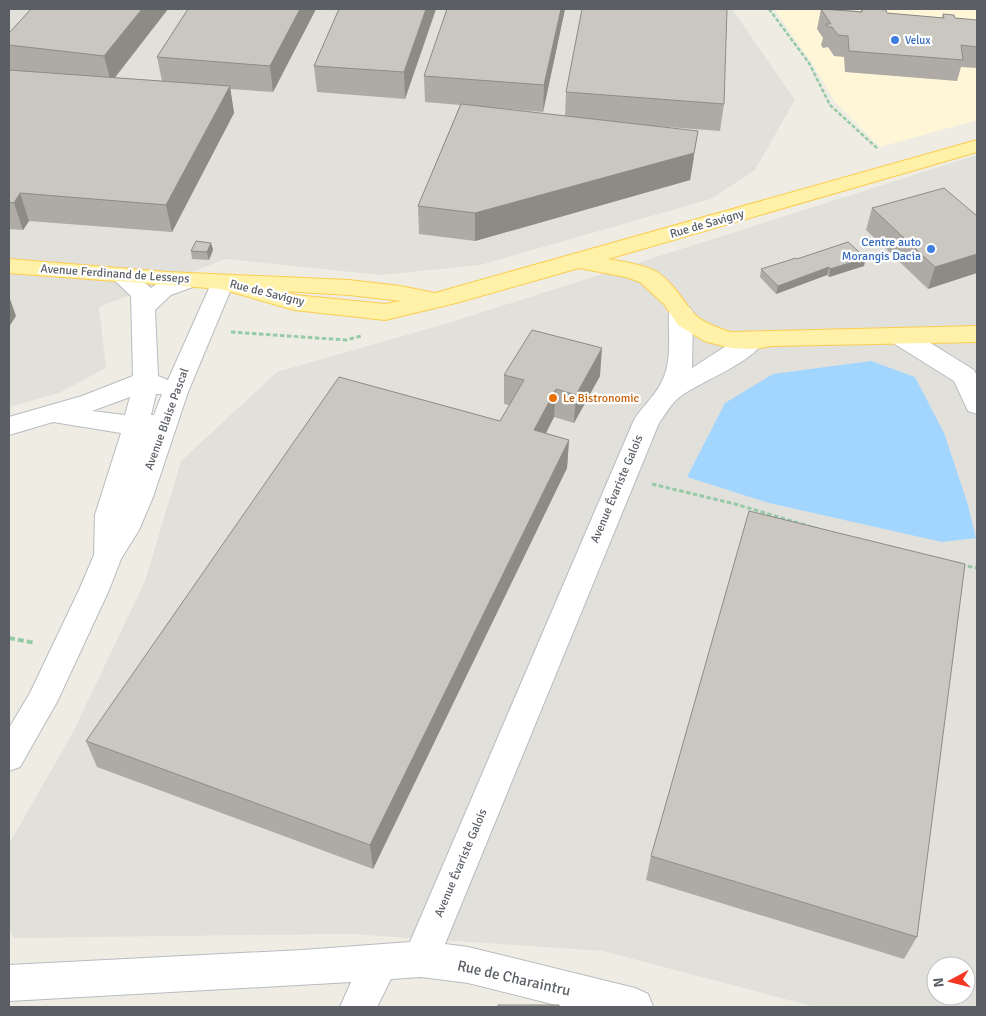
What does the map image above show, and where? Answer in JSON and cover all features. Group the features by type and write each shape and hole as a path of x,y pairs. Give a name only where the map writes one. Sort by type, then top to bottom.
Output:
{"main road":[{"name":"Rue de Savigny","path":"222,282 294,302 384,312 448,298 977,146"},
{"path":"674,303 661,259 677,232"},
{"path":"578,261 631,270 648,278 674,303 686,320 713,335 731,340 752,341 824,337 902,337 977,334"},
{"name":"Avenue Ferdinand de Lesseps","path":"9,266 222,282"}],"street":[{"name":"Avenue Blaise Pascal","path":"108,555 108,515 136,426 146,381 143,294 121,275"},
{"path":"143,308 163,290 190,280"},
{"name":"Avenue Blaise Pascal","path":"9,757 41,702 94,590 108,555 125,530 139,497 175,392 222,282"},
{"name":"Avenue Évariste Galois","path":"421,959 646,420 670,391 679,371 682,348 680,328 674,303"},
{"path":"902,337 971,370 977,406"},
{"name":"Avenue Évariste Galois","path":"670,391 731,356 752,341"},
{"path":"9,426 91,402 146,381 175,392"},
{"path":"52,414 136,426 164,423"},
{"path":"9,983 421,959"},
{"name":"Rue de Charaintru","path":"421,959 468,965 635,1007"},
{"path":"358,1007 380,962"}],"path":[{"path":"770,9 809,63 830,104 888,157 897,170"},
{"path":"622,478 735,504 827,531"},
{"path":"958,564 977,568"}],"shaded area":[{"path":"9,9 732,9 795,100 755,170 711,199 480,265 381,275 226,259 99,307 106,368 59,393 9,407"},
{"path":"774,9 977,9 977,120 880,147 835,102 814,66"},
{"path":"977,155 977,1007 815,1007 603,951 350,934 14,938 9,928 9,844 72,734 145,581 181,461 277,372 445,324"}],"water":[{"path":"871,361 915,377 944,433 968,505 976,538 942,542 769,503 687,477 725,403 773,374"}],"building":[{"path":"31,9 142,9 104,56 9,45 9,33"},
{"path":"188,9 300,9 270,66 157,57"},
{"path":"339,9 426,9 404,72 314,66"},
{"path":"447,9 561,9 544,85 424,76"},
{"path":"582,9 727,9 724,104 566,92"},
{"path":"821,9 862,12 862,9 886,10 887,13 944,18 943,14 954,15 955,18 977,20 977,47 961,45 963,60 849,51 848,36 838,35 832,27 828,27 826,24 831,24"},
{"path":"9,70 230,86 166,205 20,193 14,203 9,202"},
{"path":"461,104 698,131 694,153 475,213 418,206"},
{"path":"944,188 977,216 977,254 935,267 872,208"},
{"path":"196,241 211,243 207,252 191,251"},
{"path":"848,242 866,258 830,269 829,267 778,286 761,269 797,259"},
{"path":"532,330 602,348 576,395 556,389 534,430 569,440 370,845 86,741 339,377 500,421 524,380 504,375"},
{"path":"749,511 965,564 917,937 651,856"},
{"path":"498,1005 559,1005 559,1007 498,1007"}],"place":[{"name":"Velux","path":"895,40"},
{"name":"Centre auto Morangis Dacia","path":"931,249"},
{"name":"Le Bistronomic","path":"553,398"}]}
